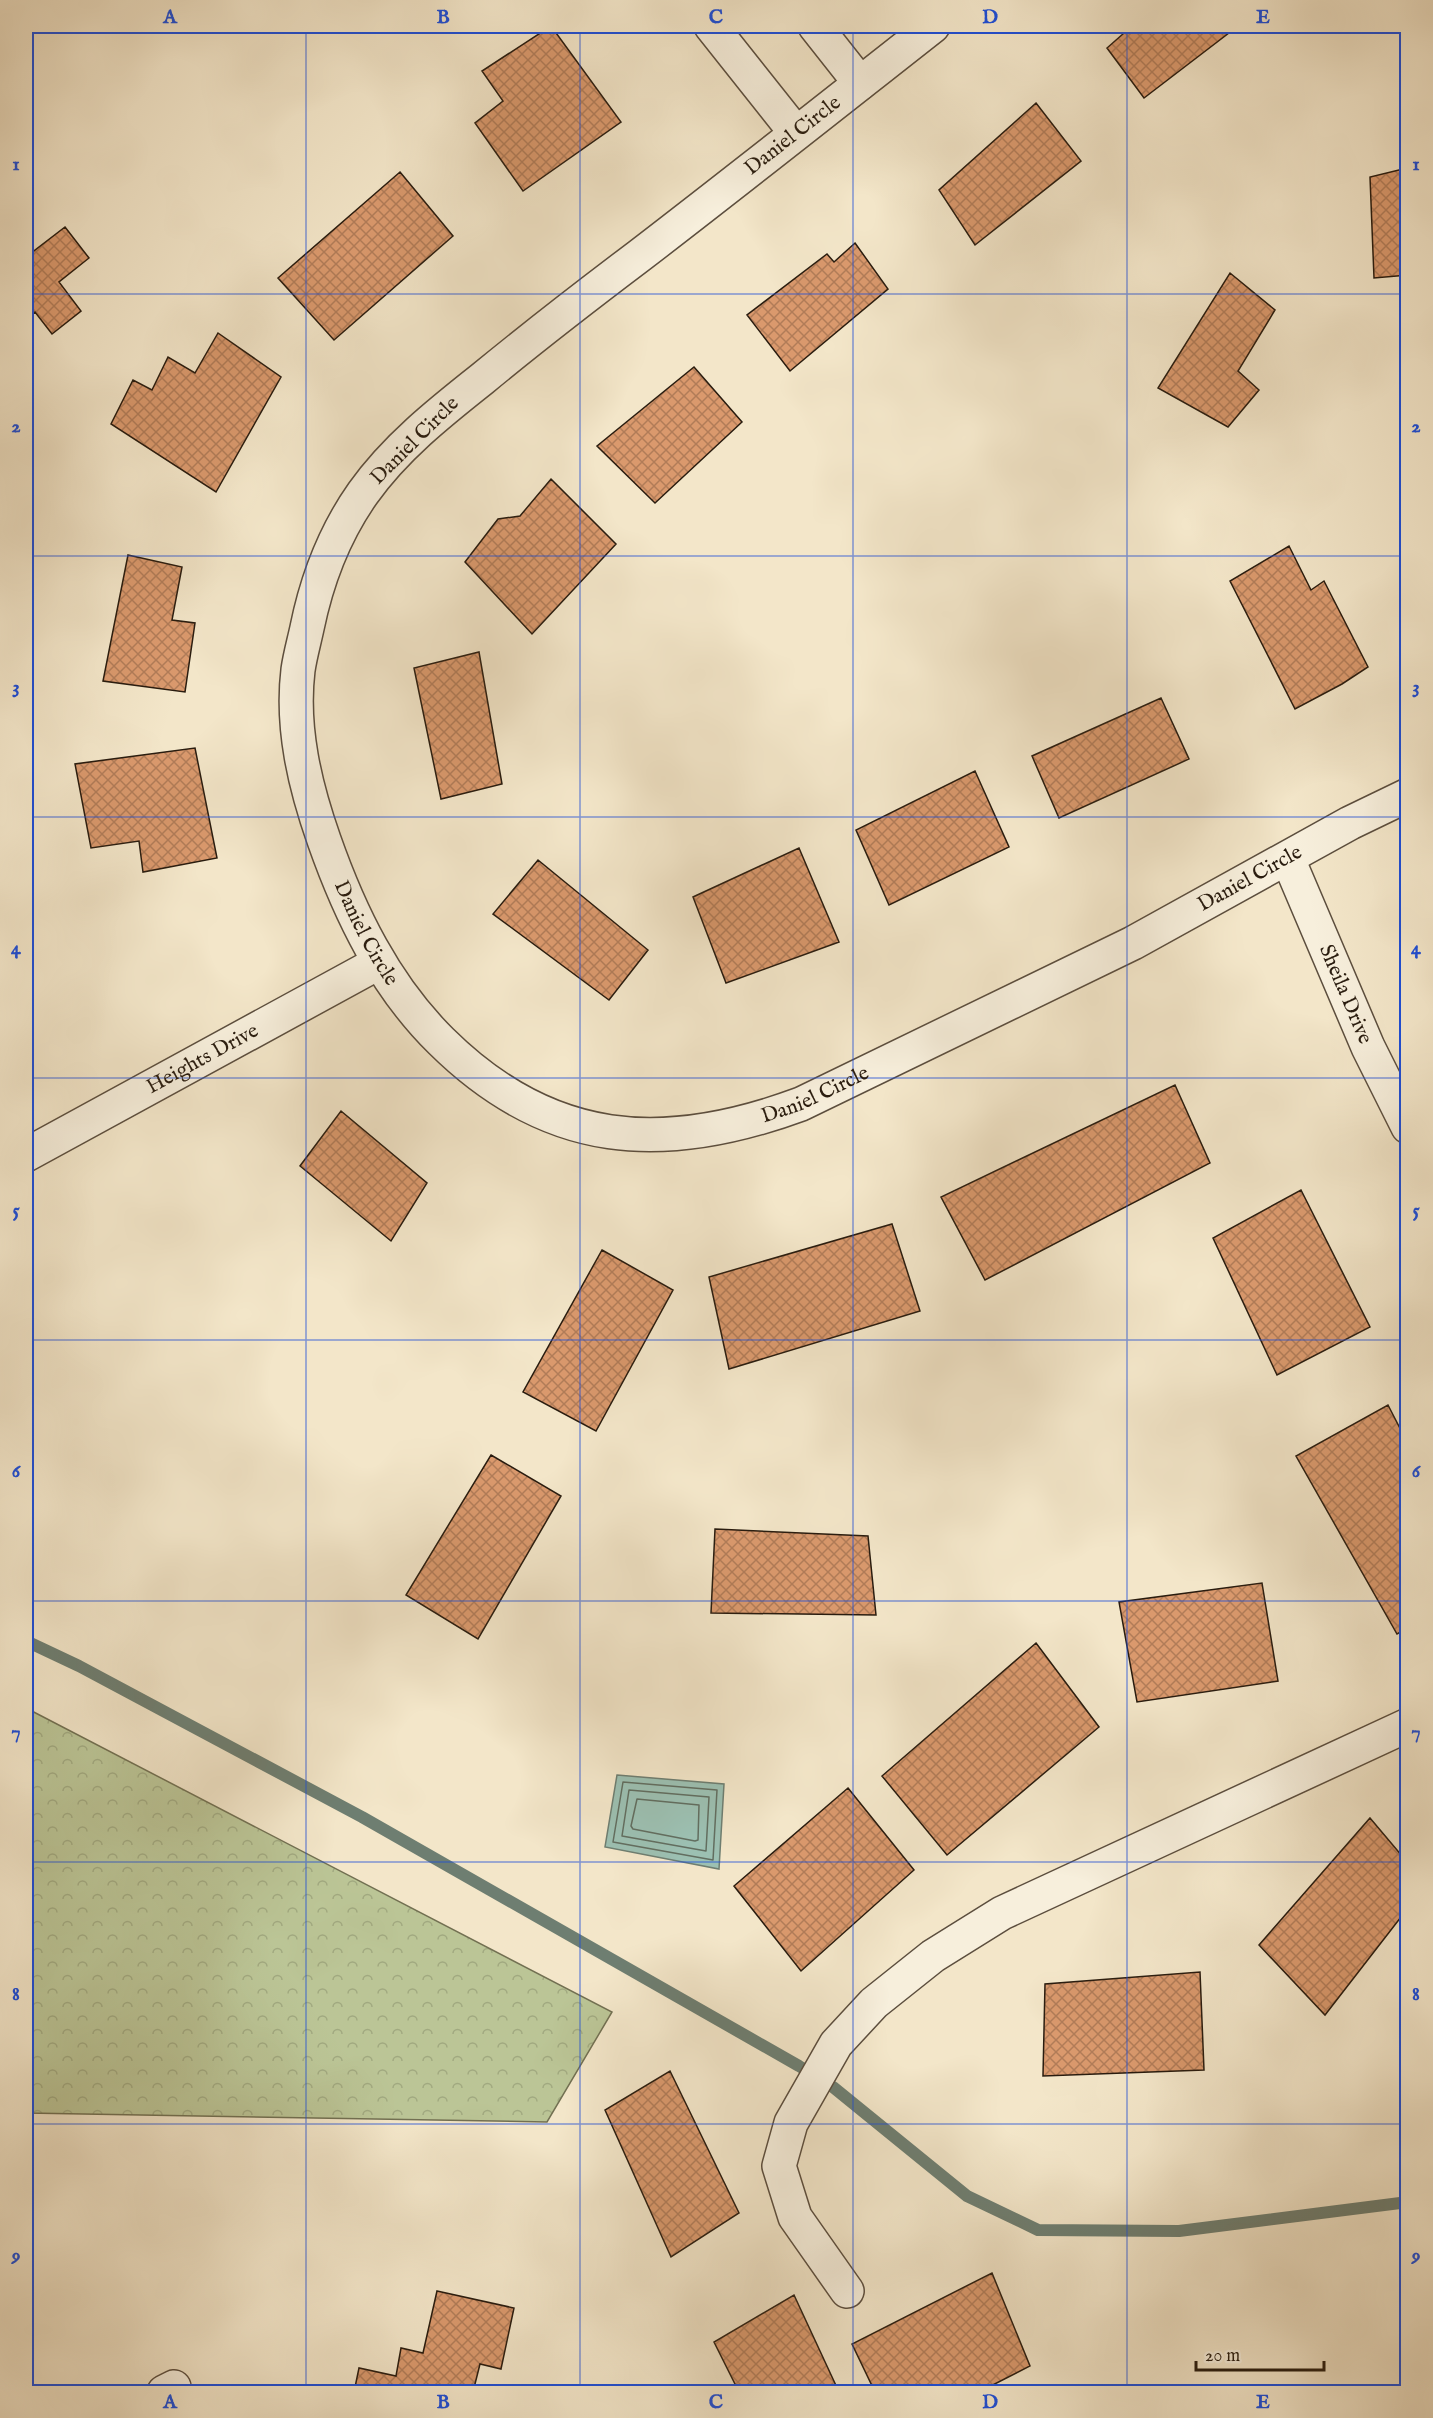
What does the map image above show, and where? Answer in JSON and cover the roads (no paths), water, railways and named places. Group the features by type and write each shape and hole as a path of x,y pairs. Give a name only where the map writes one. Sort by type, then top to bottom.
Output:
{"street":[{"path":"711,26 796,133"},
{"path":"815,26 860,83"},
{"name":"Daniel Circle","path":"933,26 539,332 431,420 392,458 363,494 334,541 316,588 298,671 297,729 305,778 320,829 337,876 378,963 431,1031 469,1069 504,1094 530,1108 597,1130 642,1135 679,1135 732,1126 801,1104 1133,943 1350,823 1407,795"},
{"name":"Sheila Drive","path":"1288,859 1368,1047 1407,1128"},
{"name":"Heights Drive","path":"26,1155 378,963"},
{"path":"847,2291 795,2217 779,2166 791,2123 836,2044 874,2003 925,1963 1002,1913 1407,1725"}],"water":[{"path":"617,1775 724,1784 719,1869 605,1847"}],"waterway":[{"path":"26,1641 79,1666 362,1817 799,2066 833,2087 967,2196 1038,2230 1179,2231 1408,2202"}]}
